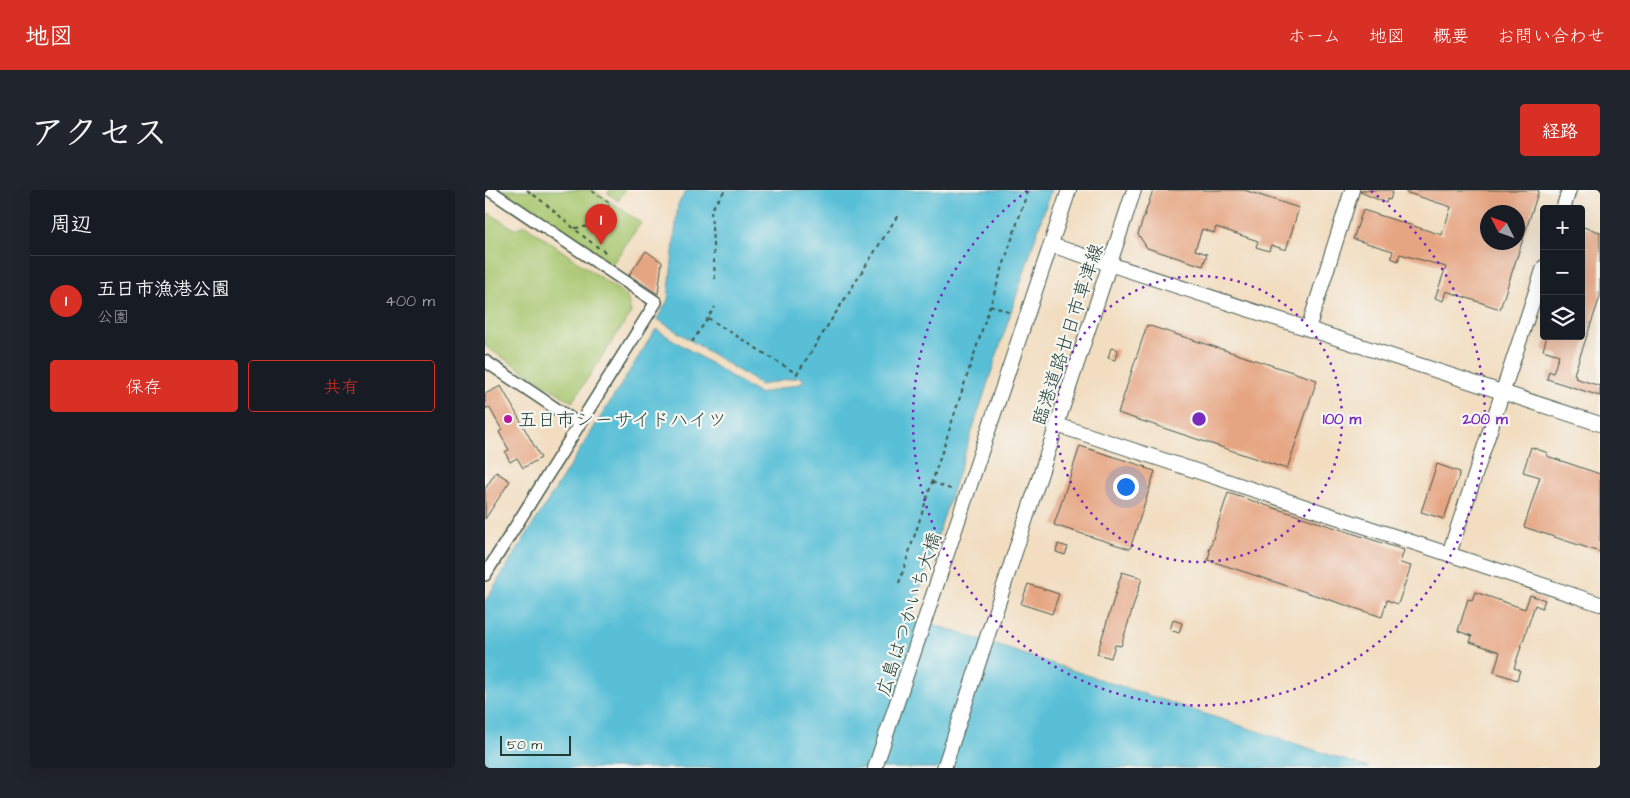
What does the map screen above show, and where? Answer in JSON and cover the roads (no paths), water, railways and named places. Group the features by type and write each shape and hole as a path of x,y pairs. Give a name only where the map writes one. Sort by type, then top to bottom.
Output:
{"street":[{"path":"485,575 656,302 489,190"},
{"path":"1069,190 1051,245 1600,424"},
{"name":"臨港道路廿日市草津線","path":"944,768 1134,190"},
{"path":"1309,329 1352,190"},
{"path":"1564,205 1569,190"},
{"name":"広島はつかいち大橋","path":"875,768 1051,245"},
{"path":"1449,554 1540,279"},
{"path":"485,361 579,424"},
{"path":"1057,425 1600,604"}],"water":[{"path":"687,190 1051,190 911,617 1369,768 485,768 485,601 656,329 759,394 803,383 801,377 761,385 657,319 668,300 678,204"}],"place":[{"name":"五日市漁港公園","path":"601,245"},
{"name":"五日市シーサイドハイツ","path":"508,419"}]}
